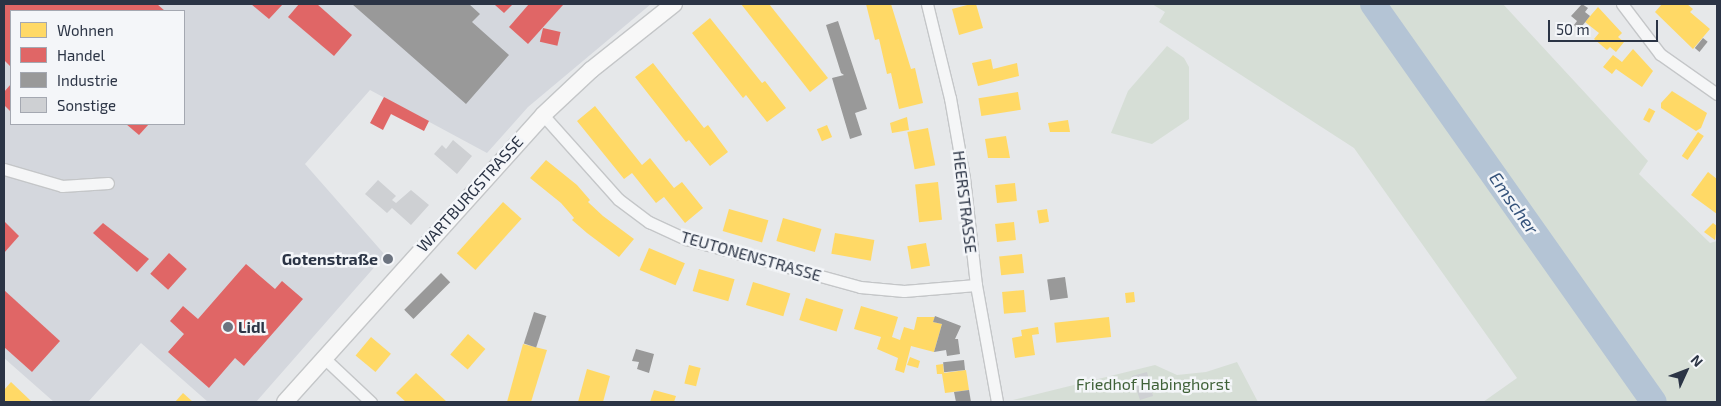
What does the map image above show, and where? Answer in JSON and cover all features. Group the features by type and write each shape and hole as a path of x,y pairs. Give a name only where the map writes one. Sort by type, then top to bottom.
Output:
{"main road":[{"name":"WARTBURGSTRASSE","path":"285,402 543,115 591,70 674,4"}],"street":[{"name":"HEERSTRASSE","path":"927,4 950,98 976,284 997,402"},
{"path":"1622,4 1660,54 1717,94"},
{"name":"TEUTONENSTRASSE","path":"543,115 618,199 649,222 686,239 860,288 904,291 976,284"},
{"path":"4,169 62,186 108,183"},
{"path":"324,357 371,402"}],"shaded area":[{"path":"4,4 651,4 528,107 487,153 370,90 305,164 385,255 256,402 208,402 141,343 88,402 54,402 4,358"}],"green space":[{"path":"1152,4 1503,4 1648,161 1639,174 1710,243 1717,241 1717,402 1483,402 1517,378 1354,148 1159,22 1165,12"},
{"path":"1167,46 1184,58 1189,67 1189,119 1152,144 1111,133 1128,91"},
{"name":"Friedhof Habinghorst","path":"1237,362 1258,402 1013,400 1155,365 1177,375 1206,372"}],"building: Wohnen":[{"path":"741,4 769,4 828,78 810,92"},
{"path":"866,4 891,4 911,69 915,68 923,103 899,109 891,73 887,74 879,39 875,40"},
{"path":"976,4 983,28 959,35 952,9"},
{"path":"1662,4 1687,4 1693,9 1690,12 1710,29 1693,49 1655,12"},
{"path":"1598,7 1622,33 1618,37 1624,42 1616,52 1610,47 1607,50 1594,39 1599,33 1585,22"},
{"path":"710,18 762,83 765,81 786,108 767,122 746,95 743,98 692,33"},
{"path":"1633,49 1653,71 1642,87 1616,69 1612,74 1603,67 1613,55 1622,62"},
{"path":"991,59 993,69 1017,63 1019,76 978,86 972,63"},
{"path":"653,63 704,128 708,125 728,152 710,166 689,140 686,142 635,77"},
{"path":"1672,91 1707,113 1701,128 1696,131 1661,108 1661,103"},
{"path":"1018,92 1021,110 981,116 978,98"},
{"path":"595,106 642,165 650,158 674,188 682,182 703,208 685,223 664,197 656,203 632,173 624,179 577,121"},
{"path":"1649,108 1655,111 1649,123 1643,120"},
{"path":"907,117 909,130 892,133 890,123"},
{"path":"1068,120 1070,132 1050,132 1048,123"},
{"path":"827,125 832,137 822,141 817,129"},
{"path":"928,128 935,165 915,169 907,132"},
{"path":"1698,132 1704,136 1688,160 1682,156"},
{"path":"1006,136 1010,158 988,158 985,139"},
{"path":"546,160 577,185 590,200 588,202 603,216 634,239 619,257 572,220 574,218 561,203 530,178"},
{"path":"1708,172 1717,179 1717,214 1691,195"},
{"path":"938,182 942,220 919,222 915,184"},
{"path":"1015,183 1017,201 997,203 995,185"},
{"path":"503,202 522,219 475,270 457,253"},
{"path":"729,209 768,220 762,242 723,231"},
{"path":"1047,209 1049,222 1039,223 1037,211"},
{"path":"783,218 821,229 815,252 776,241"},
{"path":"1014,222 1016,240 997,242 995,224"},
{"path":"1713,223 1717,226 1715,240 1704,232"},
{"path":"835,233 874,240 871,261 831,254"},
{"path":"926,243 930,266 911,269 907,246"},
{"path":"649,248 685,263 676,285 640,270"},
{"path":"1022,254 1024,273 1001,275 999,256"},
{"path":"699,269 735,279 728,301 693,291"},
{"path":"753,282 790,293 783,316 746,305"},
{"path":"1024,290 1026,312 1004,314 1002,292"},
{"path":"1134,292 1135,302 1126,303 1125,293"},
{"path":"806,298 843,309 837,331 799,320"},
{"path":"861,306 898,317 892,337 900,340 904,327 914,330 917,317 935,317 933,322 942,324 934,352 911,346 904,373 895,370 898,358 877,349 881,337 854,329"},
{"path":"1109,317 1111,337 1056,343 1054,323"},
{"path":"1038,327 1039,334 1032,335 1035,355 1015,358 1012,338 1022,336 1021,330"},
{"path":"468,334 485,349 468,369 450,354"},
{"path":"371,337 391,354 375,372 356,355"},
{"path":"523,344 547,350 531,402 507,402"},
{"path":"910,357 920,361 918,368 907,365"},
{"path":"943,364 944,373 966,370 969,390 945,393 942,374 937,374 936,365"},
{"path":"689,365 701,368 696,386 684,383"},
{"path":"587,369 610,376 603,402 578,402"},
{"path":"416,373 447,402 406,402 396,393"},
{"path":"11,382 30,402 4,402 4,390"},
{"path":"654,390 676,396 674,402 650,402"},
{"path":"183,393 193,402 175,402"}],"building: Handel":[{"path":"4,4 157,4 164,10 10,10 10,66 4,60"},
{"path":"251,4 283,4 269,19"},
{"path":"299,4 317,4 352,35 334,56 288,17"},
{"path":"496,4 513,4 504,13 495,5"},
{"path":"529,4 563,5 528,44 509,27"},
{"path":"543,28 561,32 557,46 540,42"},
{"path":"10,85 10,111 4,105 4,92"},
{"path":"384,97 429,121 424,131 391,114 383,130 370,123"},
{"path":"127,125 148,125 139,135"},
{"path":"4,221 19,236 4,253"},
{"path":"103,223 149,259 137,272 93,233"},
{"path":"169,253 187,269 168,290 150,274"},
{"name":"Lidl","path":"246,264 275,289 282,281 303,299 244,366 235,358 209,388 168,352 184,334 170,321 183,306 198,319"},
{"path":"4,290 60,341 32,372 4,347"}],"building: Industrie":[{"path":"352,4 469,4 480,14 472,22 509,55 466,104"},
{"path":"1582,4 1588,8 1585,12 1590,16 1579,30 1574,25 1577,21 1571,16"},
{"path":"838,21 867,109 855,113 862,135 850,139 832,78 844,75 841,73 826,25"},
{"path":"1703,38 1708,42 1699,52 1695,48"},
{"path":"441,273 450,282 413,319 404,310"},
{"path":"1065,277 1068,298 1050,300 1047,280"},
{"path":"534,312 546,316 536,347 524,343"},
{"path":"935,316 961,326 955,339 958,339 960,354 947,356 946,350 934,352 942,324 933,322"},
{"path":"636,349 654,354 649,373 637,369 639,362 632,361"},
{"path":"964,360 965,370 944,372 943,362"},
{"path":"969,390 971,402 956,402 954,392"}],"building: Sonstige":[{"path":"453,140 472,156 457,174 434,154 442,145 446,149"},
{"path":"378,180 396,196 392,200 396,203 411,190 429,205 411,225 392,208 387,213 365,194"},
{"path":"1147,372 1153,396 1140,400 1132,376"}],"waterway":[{"name":"Emscher","path":"1373,4 1654,402"}],"place":[{"name":"Gotenstraße","path":"388,259"},
{"name":"Lidl","path":"228,327"}]}
